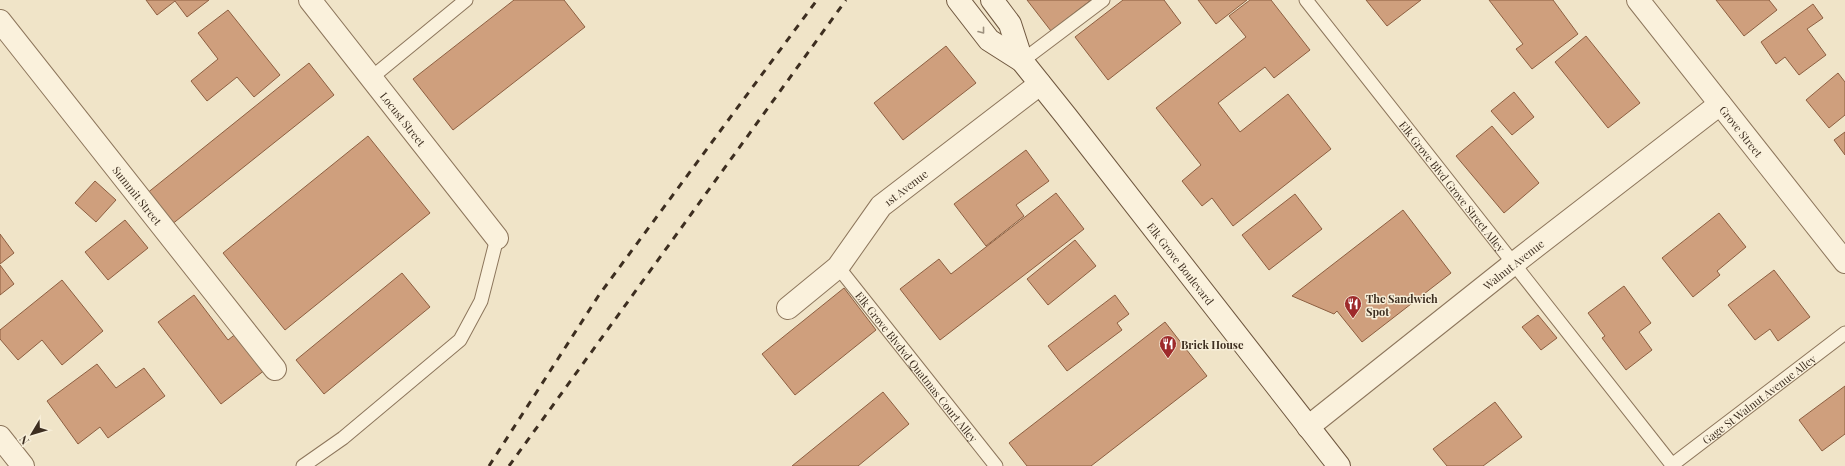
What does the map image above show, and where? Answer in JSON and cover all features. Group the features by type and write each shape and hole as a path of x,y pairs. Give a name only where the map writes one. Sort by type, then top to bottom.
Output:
{"street":[{"name":"Locust Street","path":"310,0 497,238"},
{"name":"Elk Grove Boulevard","path":"958,0 989,40 1022,61 1339,466"},
{"name":"Elk Grove Boulevard","path":"992,0 1010,24 1022,61"},
{"name":"Grove Street","path":"1638,0 1845,262"},
{"name":"Summit Street","path":"0,20 275,369"},
{"name":"1st Avenue","path":"788,308 838,267 881,206 1040,84"},
{"name":"Walnut Avenue","path":"1308,426 1513,264 1720,104"},
{"path":"0,437 23,466"}],"lane":[{"path":"371,78 466,0"},
{"path":"1022,61 1103,0"},
{"name":"Elk Grove Blvd Grove Street Alley","path":"1306,0 1672,466"},
{"path":"303,466 343,438 460,340 481,301 497,238"},
{"name":"Elk Grove Blvdvd Quatmas Court Alley","path":"838,267 996,466"},
{"name":"Gage St Walnut Avenue Alley","path":"1672,466 1845,333"}],"building":[{"path":"146,0 209,0 187,17 175,1 157,15"},
{"path":"514,0 564,0 585,27 453,130 413,79"},
{"path":"1027,0 1091,0 1051,31"},
{"path":"1123,0 1164,0 1181,23 1108,80 1075,37"},
{"path":"1198,0 1247,0 1216,24"},
{"path":"1250,0 1271,0 1310,50 1274,78 1265,67 1218,103 1240,132 1288,94 1331,149 1233,226 1212,198 1202,206 1182,181 1201,165 1156,108 1246,37 1229,16"},
{"path":"1366,0 1421,0 1387,26"},
{"path":"1489,0 1553,0 1578,34 1532,69 1516,49 1523,44"},
{"path":"1716,0 1769,0 1777,10 1744,36"},
{"path":"1813,4 1823,18 1807,29 1826,55 1799,75 1785,57 1776,64 1761,42"},
{"path":"228,10 280,75 254,97 237,77 207,101 191,81 218,59 198,33"},
{"path":"1586,36 1640,103 1608,128 1555,62"},
{"path":"946,46 976,83 903,140 874,103"},
{"path":"309,63 334,95 171,225 146,194"},
{"path":"1838,73 1845,82 1845,115 1829,128 1806,100"},
{"path":"1514,92 1534,117 1512,135 1491,111"},
{"path":"1492,126 1539,183 1504,213 1456,156"},
{"path":"1845,132 1845,155 1834,140"},
{"path":"368,136 430,213 285,330 223,253"},
{"path":"1026,150 1049,181 1016,205 1024,216 986,246 954,204"},
{"path":"95,181 116,200 96,222 75,203"},
{"path":"1056,193 1084,229 940,340 900,289 939,259 951,274"},
{"path":"1295,194 1322,229 1269,270 1242,235"},
{"path":"1403,210 1451,273 1362,342 1337,311 1334,314 1292,296"},
{"path":"1719,213 1746,247 1717,271 1720,275 1693,297 1662,258"},
{"path":"125,220 148,248 108,280 85,252"},
{"path":"0,234 14,253 0,264"},
{"path":"1075,240 1096,266 1048,305 1027,279"},
{"path":"0,265 14,284 0,295"},
{"path":"1774,270 1810,317 1778,341 1770,329 1755,340 1728,305"},
{"path":"402,273 430,307 324,394 296,360"},
{"path":"62,280 103,331 62,365 42,340 18,360 0,339 0,330"},
{"path":"1624,286 1651,323 1639,332 1652,350 1626,370 1602,338 1605,336 1588,313"},
{"path":"844,288 876,330 795,395 762,354"},
{"path":"194,295 228,340 242,329 270,366 221,404 158,322"},
{"path":"1115,295 1129,314 1117,323 1122,330 1067,371 1048,346"},
{"path":"1538,315 1557,338 1541,350 1522,327"},
{"path":"1165,322 1207,376 1091,466 1027,466 1009,443"},
{"path":"97,364 116,388 144,368 165,396 108,438 100,427 78,444 47,401"},
{"path":"1845,386 1845,434 1822,451 1799,420"},
{"path":"883,392 909,424 858,466 792,466"},
{"path":"1495,402 1522,437 1483,466 1447,466 1433,449"}],"railway":[{"path":"489,466 599,295 817,0"},
{"path":"509,466 846,0"}],"place":[{"name":"The Sandwich Spot","path":"1353,319"},
{"name":"Brick House","path":"1168,359"}]}
